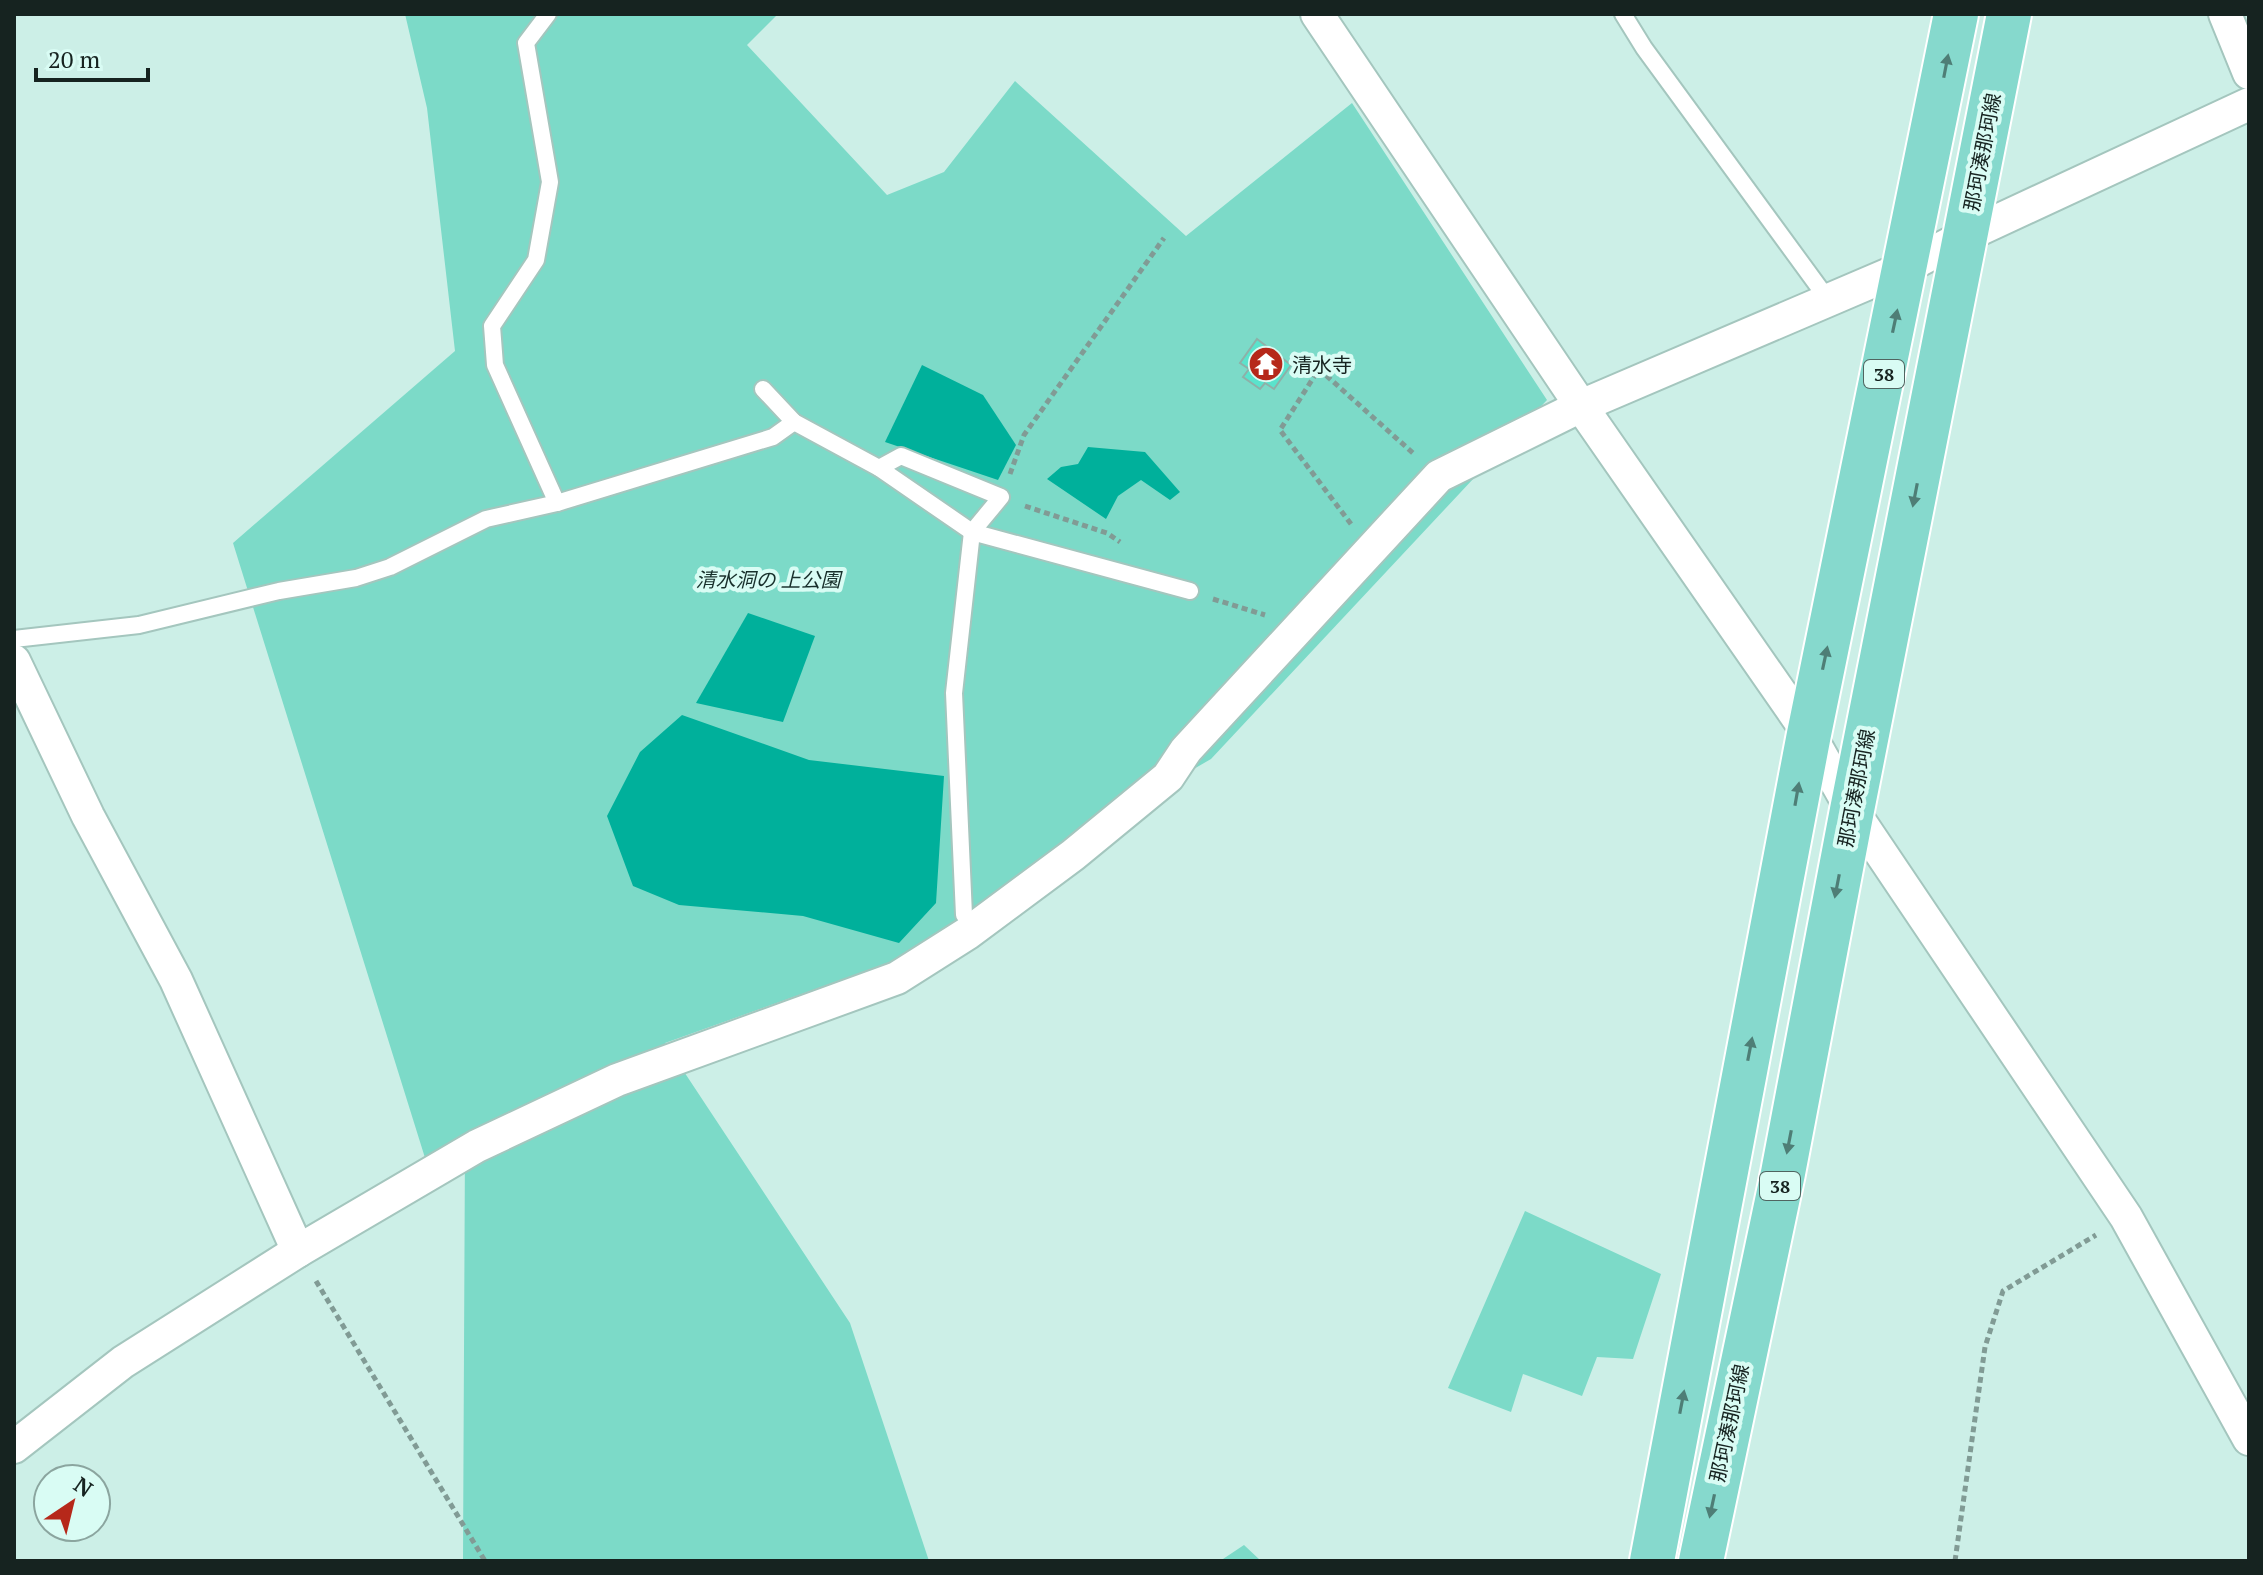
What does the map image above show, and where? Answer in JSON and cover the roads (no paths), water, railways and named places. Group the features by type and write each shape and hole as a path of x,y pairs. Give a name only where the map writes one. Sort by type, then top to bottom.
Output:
{"main road":[{"name":"38","path":"1652,1561 1809,734 1956,14"},
{"name":"那珂湊那珂線","path":"1701,1561 1783,1173 2009,14"}],"street":[{"path":"1317,14 1581,406 1809,734 1852,810 2126,1217 2249,1439"},
{"path":"2225,14 2249,73"},
{"path":"14,1447 123,1362 298,1251 477,1146 617,1080 897,978 968,933 1073,855 1168,777 1186,750 1439,476 1581,406 1906,267 1965,236 2249,104"},
{"path":"14,661 88,816 176,980 298,1251"}],"lane":[{"path":"548,14 526,43 550,182 548,197 536,260 492,326 495,365 557,503"},
{"path":"1623,14 1644,48 1829,301"},
{"path":"763,389 794,422 879,468 972,532 1190,591"},
{"path":"14,639 139,625 279,591 356,578 390,567 486,519 557,503 773,437 794,422"},
{"path":"879,468 901,456 1001,497 972,532 954,693 964,915"}],"place":[{"name":"清水寺","path":"1266,364"}],"park label":[{"name":"清水洞の 上公園","path":"768,579"}]}
